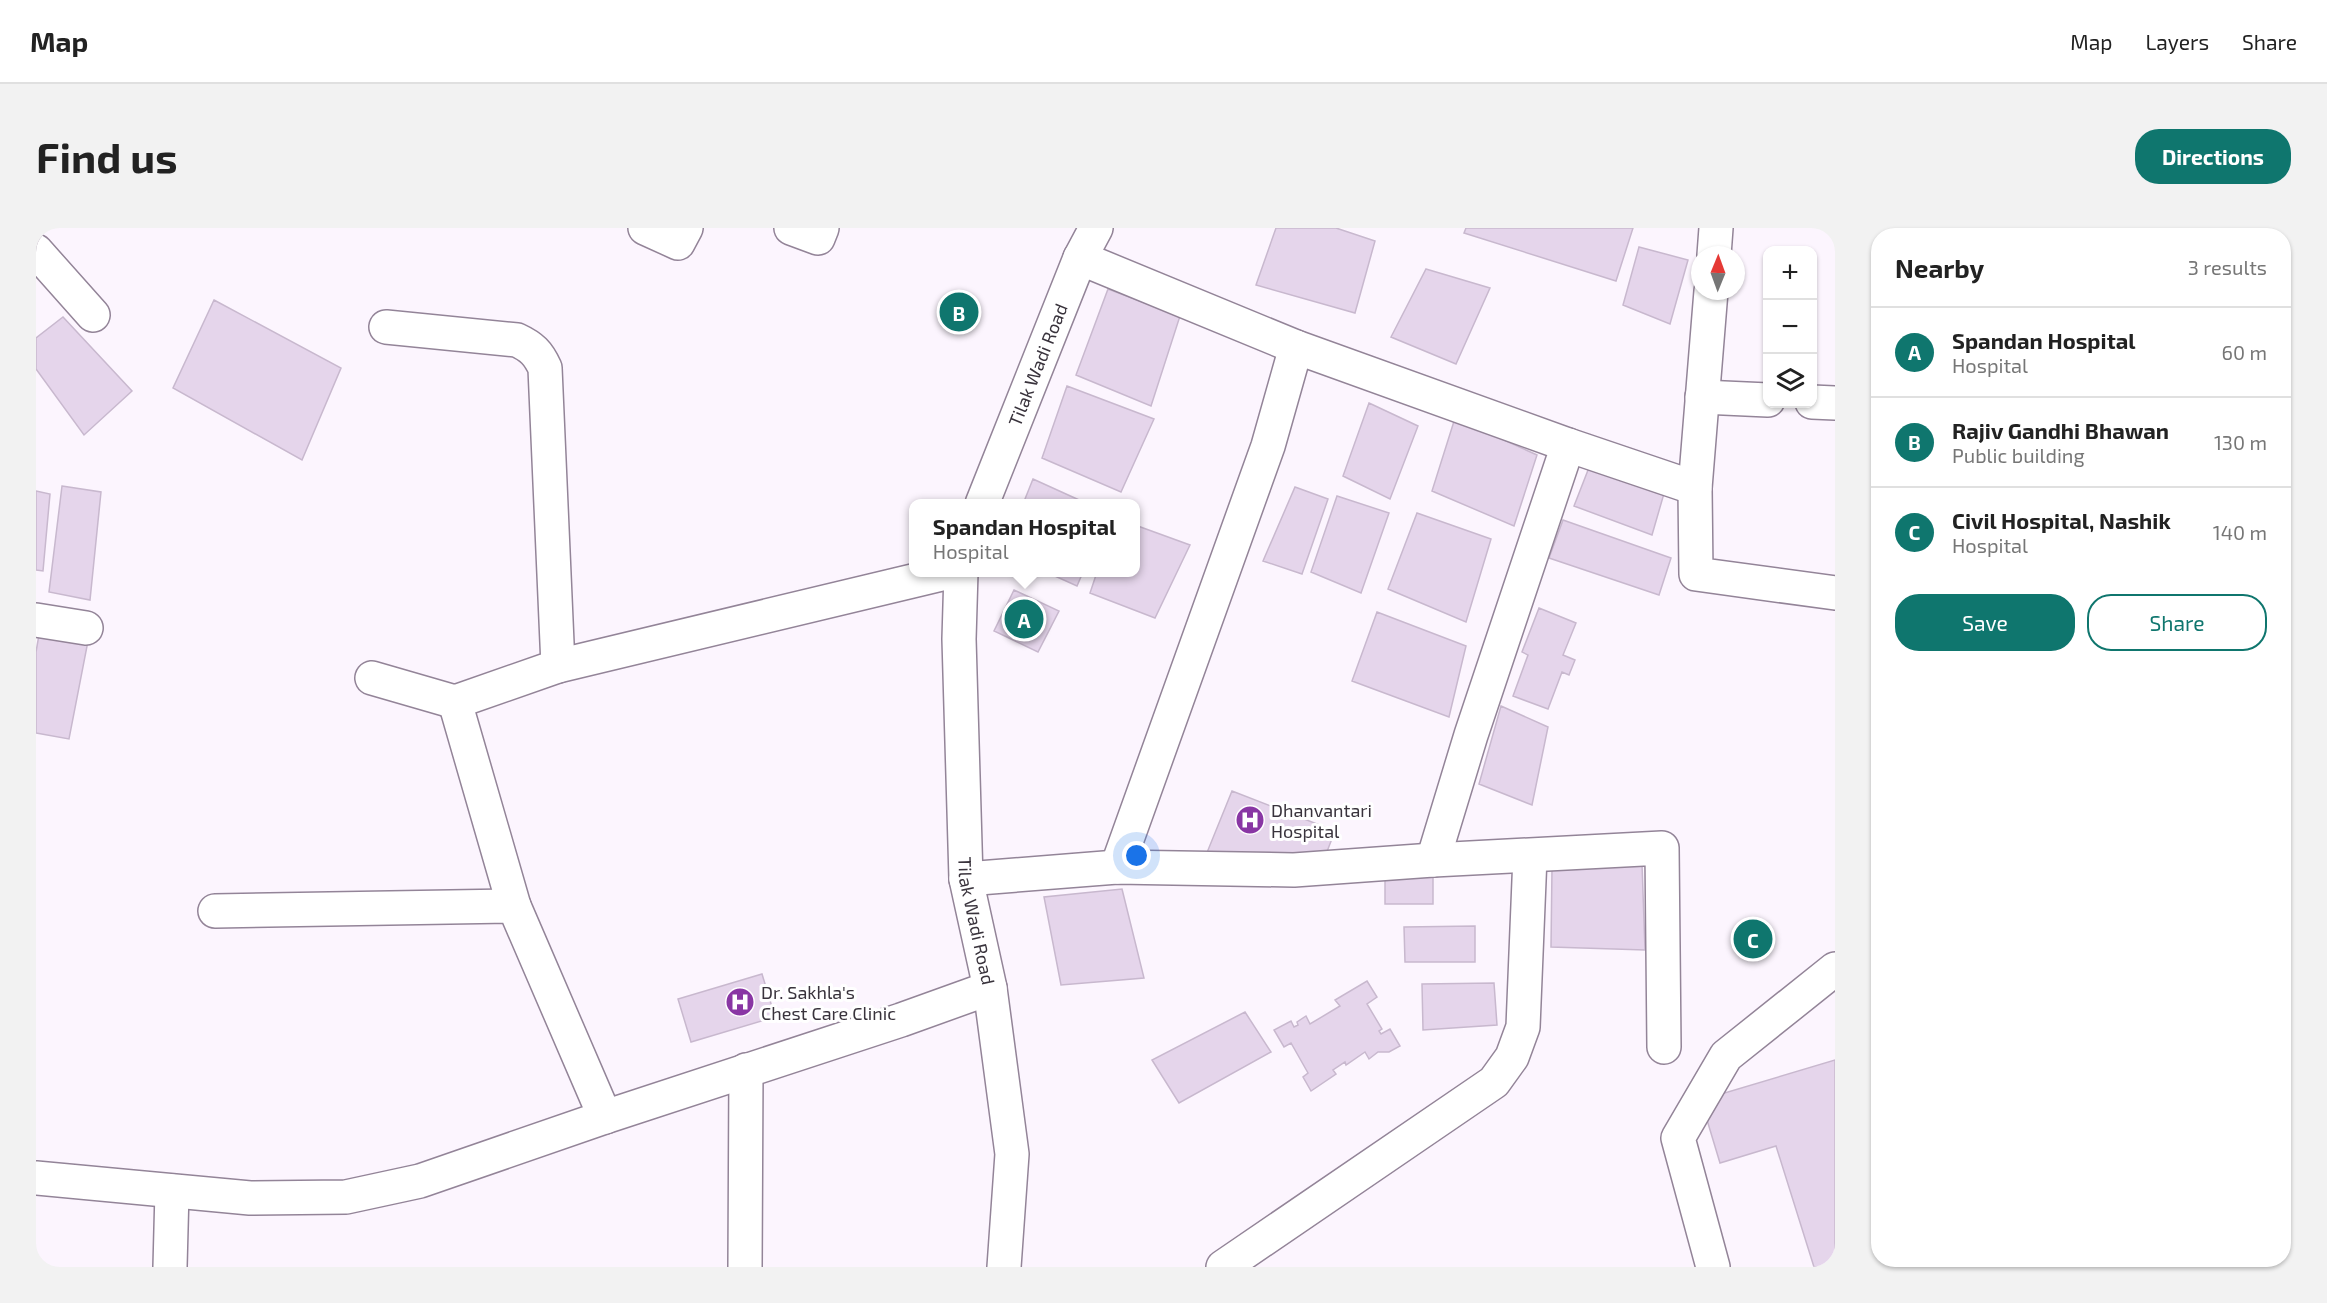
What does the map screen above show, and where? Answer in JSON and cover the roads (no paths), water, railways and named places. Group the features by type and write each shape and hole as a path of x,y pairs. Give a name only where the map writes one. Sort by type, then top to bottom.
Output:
{"street":[{"path":"36,246 46,228"},
{"path":"645,228 678,243 686,228"},
{"path":"791,228 818,238 822,228"},
{"name":"Tilak Wadi Road","path":"984,499 1080,258 1096,228"},
{"path":"1715,246 1716,228"},
{"path":"36,251 93,315"},
{"path":"1080,258 1296,347 1695,488"},
{"path":"1710,300 1695,488 1696,574 1835,593"},
{"path":"386,327 517,340 533,347 540,356 545,368 558,666"},
{"path":"1117,867 1268,446 1296,347"},
{"path":"1702,397 1763,400"},
{"path":"1817,402 1835,403"},
{"path":"1433,860 1568,444"},
{"path":"372,678 454,702 558,666 651,646 934,577"},
{"name":"Tilak Wadi Road","path":"961,577 959,639 966,879 990,988 1012,1154 1004,1267"},
{"path":"36,620 86,628"},
{"path":"454,702 514,906 604,1117"},
{"path":"966,879 1117,867 1271,870 1662,848 1664,1047"},
{"path":"1223,1267 1494,1082 1512,1057 1523,1028 1530,855"},
{"path":"215,911 514,906"},
{"path":"1713,1267 1678,1138 1726,1056 1835,969"},
{"path":"36,1178 250,1198 346,1197 420,1181 990,988"},
{"path":"746,1070 746,1267"},
{"path":"170,1267 172,1191"}],"place":[{"name":"Rajiv Gandhi Bhawan","path":"959,312"},
{"name":"Spandan Hospital","path":"1024,619"},
{"name":"Dhanvantari Hospital","path":"1250,820"},
{"name":"Civil Hospital, Nashik","path":"1753,939"},
{"name":"Dr. Sakhla's Chest Care Clinic","path":"740,1002"}]}
